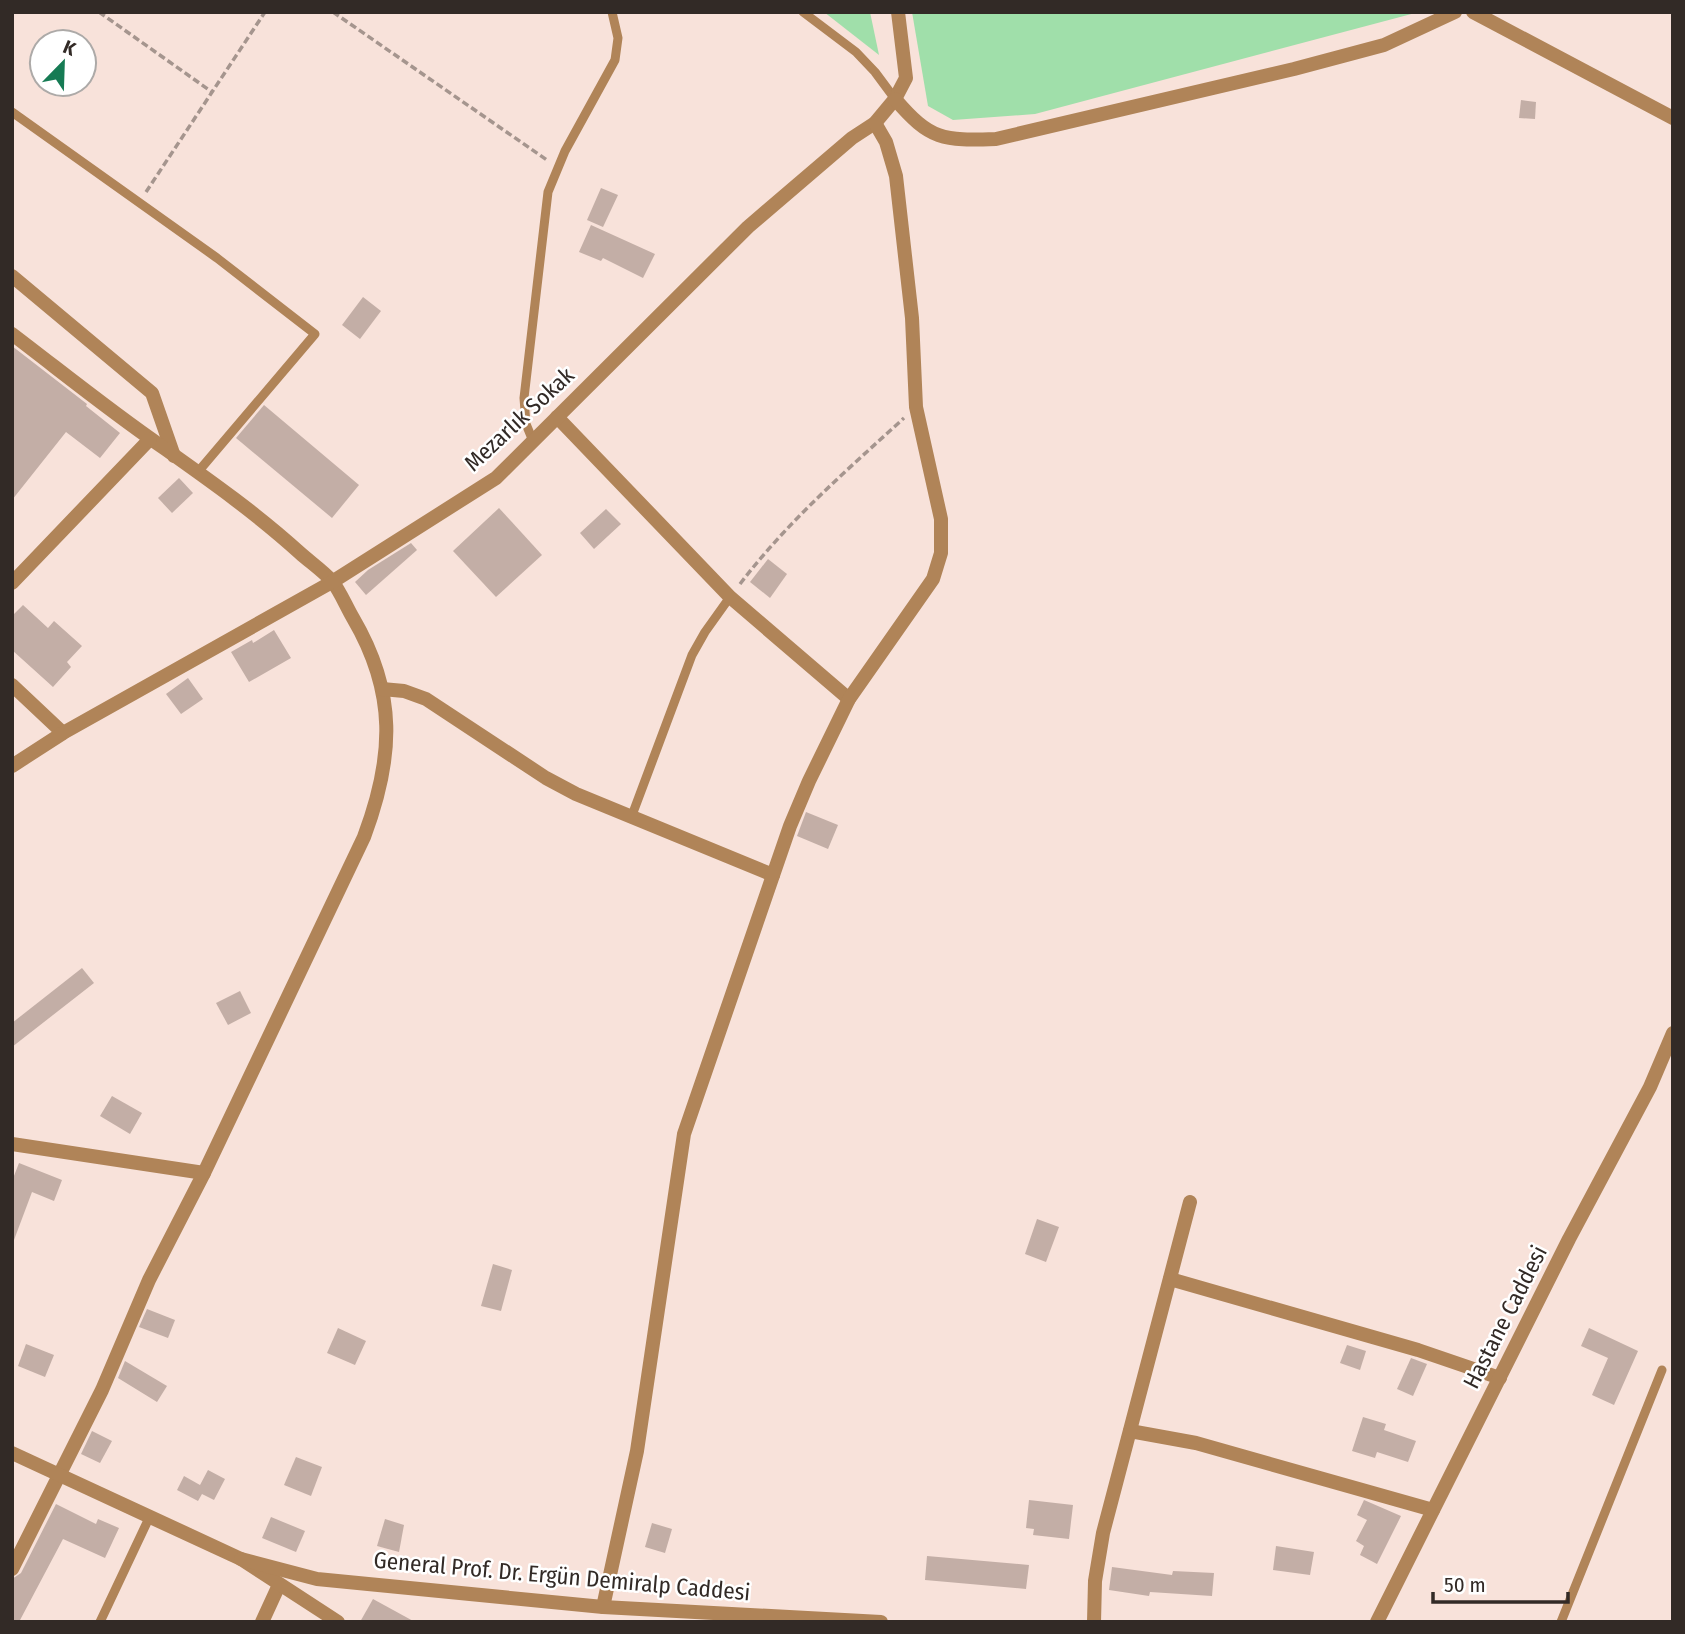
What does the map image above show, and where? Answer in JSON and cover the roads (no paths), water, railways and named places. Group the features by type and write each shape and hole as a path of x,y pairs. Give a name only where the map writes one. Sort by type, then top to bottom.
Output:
{"street":[{"path":"898,12 906,78 895,99 914,121 927,131 946,139 996,139 1280,72 1384,45 1455,12"},
{"path":"1473,12 1673,118"},
{"name":"Mezarlık Sokak","path":"12,765 63,733 332,582 496,478 748,227 852,138 875,123 895,99"},
{"path":"603,1607 639,1439 684,1134 773,875 809,781 849,699 933,579 941,553 941,519 916,407 912,318 897,176 886,142 875,123"},
{"path":"12,276 152,393 174,456"},
{"path":"12,334 150,439 264,520 332,582 367,641 377,665 382,689 386,747 376,806 364,836 204,1173 149,1280 102,1390 12,1569"},
{"path":"557,417 730,597 849,699"},
{"path":"12,583 150,439"},
{"path":"12,685 63,733"},
{"path":"382,689 404,691 426,699 546,778 576,794 773,875"},
{"name":"Hastane Caddesi","path":"1377,1622 1569,1239 1650,1087 1673,1033"},
{"path":"12,1144 204,1173"},
{"path":"1094,1622 1099,1557 1190,1202"},
{"path":"1170,1279 1418,1350 1500,1378"},
{"path":"1130,1431 1196,1443 1433,1510"},
{"path":"12,1453 241,1559 338,1622"},
{"name":"General Prof. Dr. Ergün Demiralp Caddesi","path":"241,1559 317,1578 603,1607 881,1622"},
{"path":"262,1622 279,1585"}],"lane":[{"path":"533,441 526,424 524,398 548,192 557,167 615,60 618,38 612,12"},
{"path":"803,12 856,52 895,99"},
{"path":"12,112 217,258 315,334 197,473"},
{"path":"631,818 692,655 730,597"},
{"path":"1561,1622 1662,1370"},
{"path":"100,1622 150,1516"}]}
